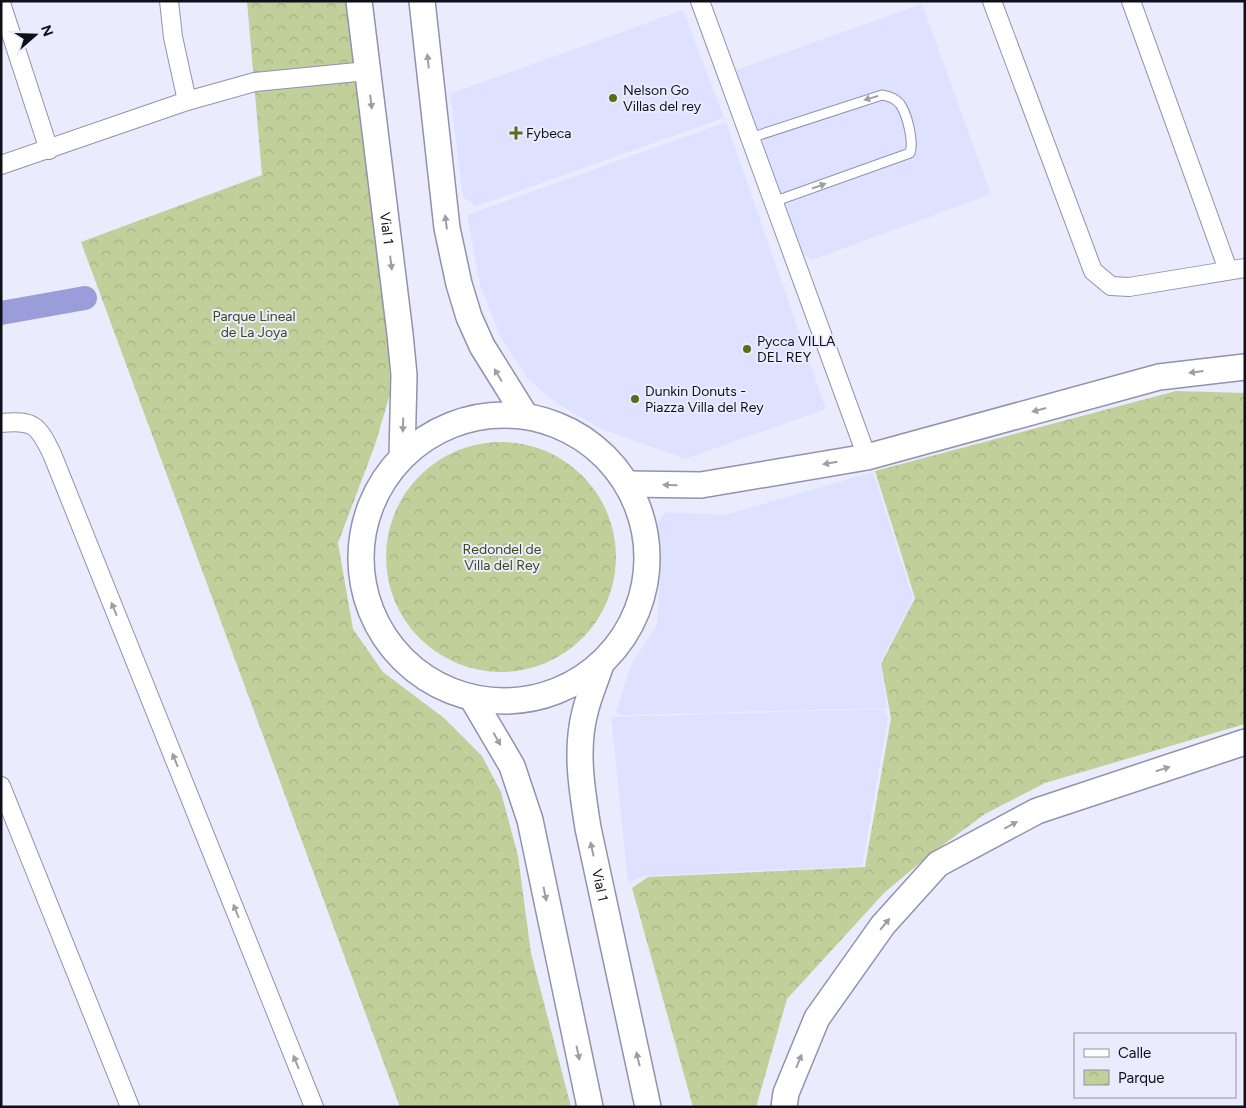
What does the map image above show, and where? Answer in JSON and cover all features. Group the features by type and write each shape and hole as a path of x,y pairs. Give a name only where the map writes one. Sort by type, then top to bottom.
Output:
{"street":[{"path":"168,1 173,36 187,101"},
{"name":"Vial 1","path":"359,1 404,375 402,457"},
{"path":"422,1 447,228 459,284 469,316 482,346 525,415"},
{"path":"700,1 867,457"},
{"path":"992,1 1093,271 1110,286 1129,287 1236,269 1131,1"},
{"path":"1,3 49,150"},
{"path":"1,165 187,101 255,82 367,71"},
{"path":"627,484 701,485 867,457 1159,377 1245,367"},
{"path":"506,414 525,415 565,428 584,438 600,451 627,484 641,517 645,534 647,570 640,605 633,621 624,636 601,664 573,684 541,697 507,701 472,698 440,686 412,668 385,636 367,598 361,564 361,547 368,514 381,483 402,457 432,433 468,418 506,414"},
{"path":"1,423 20,421 33,425 45,438 314,1107"},
{"name":"Vial 1","path":"601,664 585,713 581,738 583,793 588,828 648,1107"},
{"path":"472,698 512,766 530,820 590,1107"},
{"path":"784,1107 786,1093 817,1018 883,925 938,864 1037,811 1245,742"},
{"path":"1,786 130,1107"}],"lane":[{"path":"750,138 882,95 891,97 900,104 912,136 913,145 910,153 900,158 773,202"}],"shaded area":[{"path":"922,4 991,194 812,260 800,252 736,70"},
{"path":"683,10 724,118 476,206 463,197 450,94"},
{"path":"726,122 826,409 685,459 602,429 556,403 528,379 501,338 480,285 467,215"},
{"path":"873,472 913,598 880,664 887,708 621,715 616,712 631,665 657,625 661,553 657,524 665,512 725,515"},
{"path":"884,709 888,718 862,866 644,876 628,882 611,717"}],"green space":[{"name":"Parque Lineal de La Joya","path":"247,1 354,1 369,193 389,328 390,394 375,445 338,543 353,629 383,672 444,718 482,756 501,792 518,856 531,953 571,1107 400,1107 81,242 262,175"},
{"path":"1176,391 1245,393 1245,724 1045,783 985,814 932,853 885,892 787,999 756,1107 693,1107 632,888 648,877 865,867 891,718 881,664 915,598 875,471"},
{"name":"Redondel de Villa del Rey","path":"501,442 523,444 545,451 574,468 590,484 602,503 611,524 616,557 614,579 607,601 590,630 574,646 555,658 534,667 501,672 479,670 457,663 428,646 412,630 400,611 391,590 386,557 388,535 395,513 412,484 428,468 447,456 468,447"}],"waterway":[{"path":"1,313 85,298"}],"place":[{"name":"Nelson Go Villas del rey","path":"613,98"},
{"name":"Fybeca","path":"516,133"},
{"name":"Pycca VILLA DEL REY","path":"747,349"},
{"name":"Dunkin Donuts - Piazza Villa del Rey","path":"635,399"}]}
